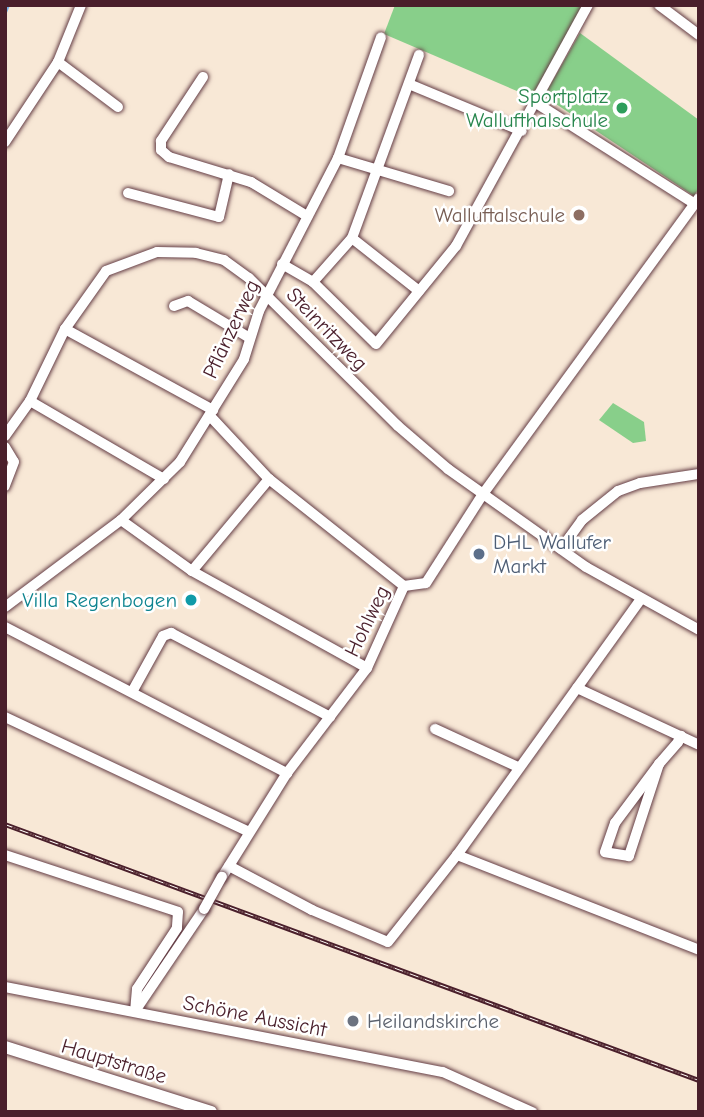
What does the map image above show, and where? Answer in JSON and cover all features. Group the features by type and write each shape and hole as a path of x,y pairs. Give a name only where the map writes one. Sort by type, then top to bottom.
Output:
{"street":[{"path":"5,142 58,62 81,5"},
{"path":"282,264 313,282 376,344 456,246 522,131 588,5"},
{"path":"659,5 699,35"},
{"name":"Pflänzerweg","path":"5,607 121,520 164,479 212,413 244,359 248,337 282,264 338,158 381,37"},
{"path":"313,282 352,237 379,172 419,55"},
{"path":"58,62 118,107"},
{"path":"203,77 161,141 161,150 169,157 229,174 263,188 307,216"},
{"path":"409,84 522,131"},
{"path":"536,103 697,201"},
{"path":"338,158 449,191"},
{"path":"128,193 219,217 229,174"},
{"name":"Hohlweg","path":"135,1011 201,916 249,832 287,773 367,668 404,586 426,583 483,495 697,201"},
{"path":"352,237 419,291"},
{"name":"Steinritzweg","path":"5,436 30,401 65,329 98,278 130,259 157,252 195,253 224,260 268,296 398,426 483,495 640,600 699,630"},
{"path":"174,306 188,301 248,337"},
{"path":"65,329 212,413 269,479 404,586"},
{"path":"30,401 164,479"},
{"path":"5,447 14,462 5,486"},
{"path":"561,549 582,520 618,491 640,483 699,474"},
{"path":"192,571 269,479"},
{"path":"121,520 192,571 367,668"},
{"path":"229,866 312,910 388,942 457,855 518,766 640,600"},
{"path":"5,627 287,773"},
{"path":"132,692 163,636 170,633 330,717"},
{"path":"577,688 699,745"},
{"path":"5,717 249,832"},
{"path":"435,729 518,766"},
{"path":"659,764 629,856 605,852 615,823 659,764 681,737"},
{"path":"5,855 178,912 177,928 137,989 135,1011"},
{"path":"457,855 699,950"},
{"name":"Schöne Aussicht","path":"5,987 443,1072 532,1112"},
{"name":"Hauptstraße","path":"5,1047 211,1112"}],"green space":[{"path":"395,5 585,5 531,97 384,34"},
{"name":"Sportplatz Wallufthalschule","path":"580,33 699,120 699,188 694,196 544,96"},
{"path":"613,403 644,422 646,441 633,443 599,420"}],"waterway":[{"path":"5,12 8,5"}],"railway":[{"path":"5,824 699,1080"}],"place":[{"name":"Sportplatz Wallufthalschule","path":"622,108"},
{"name":"Walluftalschule","path":"579,215"},
{"name":"DHL Wallufer Markt","path":"479,554"},
{"name":"Villa Regenbogen","path":"191,600"},
{"name":"Heilandskirche","path":"353,1021"}]}
